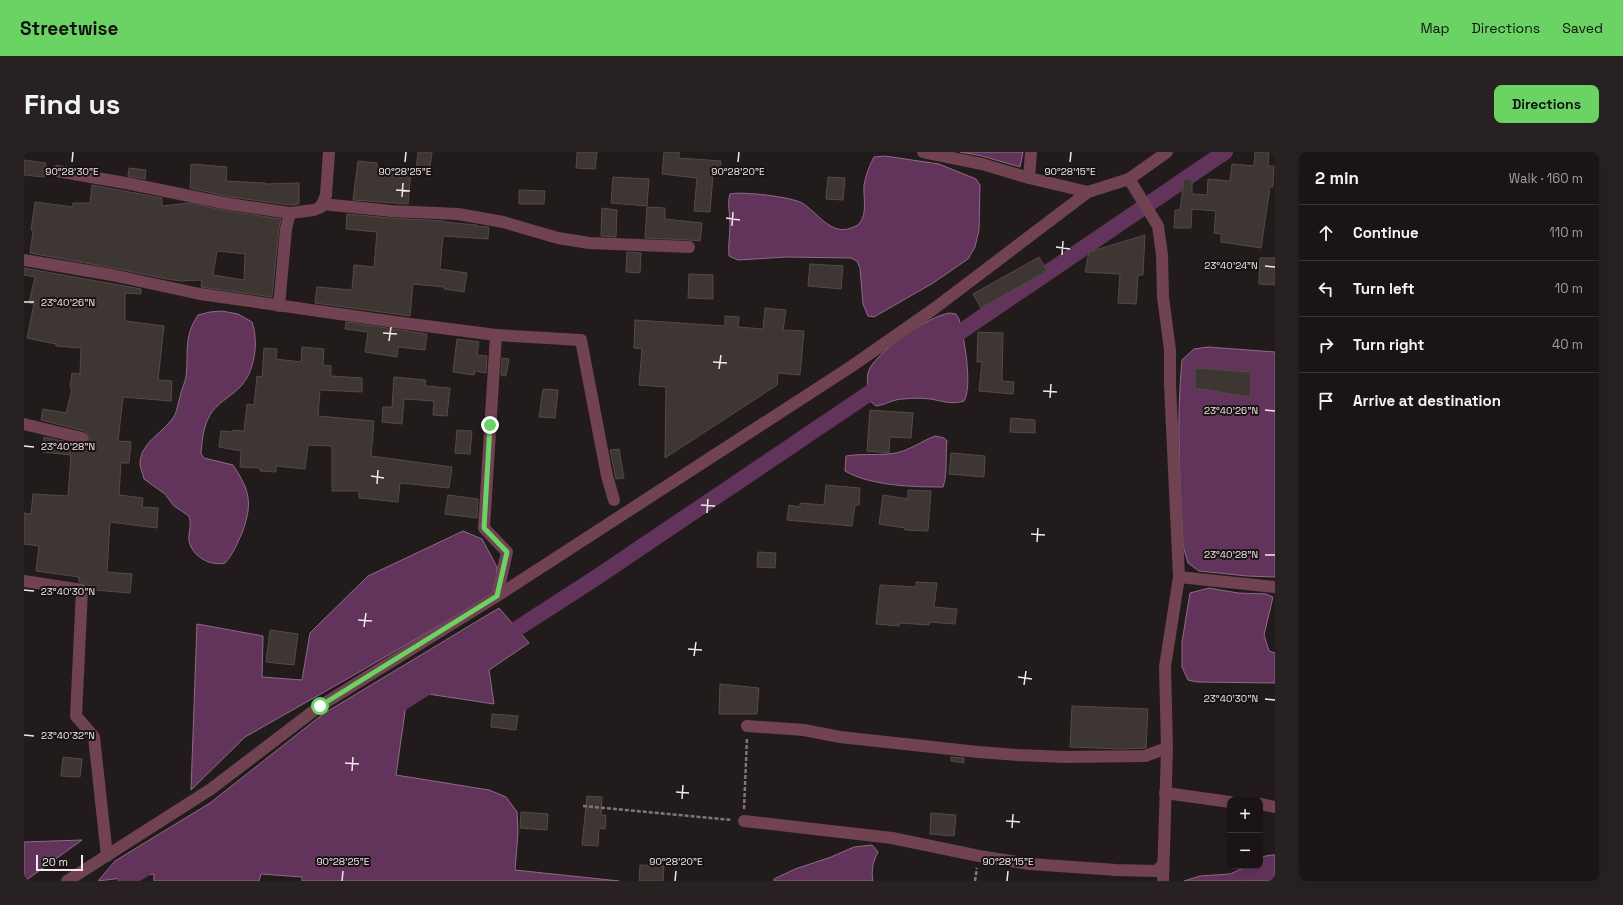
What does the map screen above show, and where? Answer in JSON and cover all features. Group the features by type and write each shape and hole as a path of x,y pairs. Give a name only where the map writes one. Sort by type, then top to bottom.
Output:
{"street":[{"path":"57,171 131,184 228,204 290,213 314,210 321,207 326,195 329,152"},
{"path":"923,152 982,164 1029,178 1088,192 1132,184 1166,152"},
{"path":"1029,178 1031,152"},
{"path":"1132,184 1158,226 1162,255 1163,297 1170,350 1179,577 1164,667 1167,748 1163,881"},
{"path":"75,879 107,856 211,789 320,706 497,596 852,366 935,308 1088,192"},
{"path":"322,204 458,214 503,222 558,238 589,243 689,247"},
{"path":"279,306 286,229 290,213"},
{"path":"24,260 112,275 200,294 279,306 496,335 581,340 607,476 614,500"},
{"path":"496,335 484,528 507,552 497,596"},
{"path":"24,424 82,438"},
{"path":"1179,577 1275,587"},
{"path":"24,581 82,590 76,716 94,737 107,856"},
{"path":"747,726 804,730 840,737 1026,756 1145,756 1167,748"},
{"path":"1165,793 1227,802"},
{"path":"1263,805 1275,807"},
{"path":"744,820 892,838 1030,864 1116,870 1157,871 1163,864"}],"path":[{"path":"583,806 744,820 747,726"}],"shaded area":[{"path":"960,152 1023,152 1020,167 982,156"},
{"path":"885,156 939,164 976,179 980,185 979,230 975,247 968,259 933,283 874,317 868,316 863,304 860,268 857,261 851,258 786,257 738,260 729,256 730,194 755,194 796,201 808,207 831,226 844,230 856,226 862,220 864,210 864,185 867,174 874,157"},
{"path":"222,311 238,314 252,322 255,348 249,374 239,388 213,411 206,424 203,434 201,454 204,458 233,465 243,482 248,498 248,513 235,549 225,563 219,564 203,560 195,553 189,540 189,516 174,506 165,494 144,479 140,464 141,456 148,443 171,421 175,415 186,377 188,338 193,323 198,315"},
{"path":"950,313 956,314 959,319 967,361 968,384 967,394 964,401 951,403 931,399 909,398 899,399 876,406 870,401 867,376 872,365 880,355 903,336 929,320"},
{"path":"1208,347 1275,352 1275,577 1247,576 1199,571 1188,563 1183,546 1179,430 1182,360 1194,349"},
{"path":"935,436 944,438 947,441 945,482 943,487 892,485 867,480 845,471 846,456 896,453 906,450"},
{"path":"463,531 482,539 497,567 495,593 245,737 191,790 197,624 263,636 262,677 302,680 310,633 368,576"},
{"path":"1209,588 1238,593 1266,594 1273,597 1264,635 1269,651 1275,653 1275,683 1197,682 1188,680 1182,667 1182,642 1190,593"},
{"path":"499,608 529,643 489,670 494,704 408,691 396,775 489,790 506,797 517,812 518,832 515,870 619,881 302,881 302,877 261,874 259,881 154,881 154,874 98,881 115,861 210,803 323,714"},
{"path":"82,840 25,881 24,881 24,842"},
{"path":"872,845 878,852 873,866 873,881 774,881 774,879 795,869 831,857 854,847"},
{"path":"1275,855 1275,881 1184,881 1200,876 1230,874 1241,869 1263,869 1263,856"}],"building":[{"path":"418,152 432,152 429,173 416,171"},
{"path":"577,152 597,152 595,169 576,168"},
{"path":"664,152 679,152 679,158 721,161 720,175 713,175 710,212 694,211 697,178 662,174"},
{"path":"1255,152 1269,152 1268,166 1274,166 1273,187 1270,187 1261,248 1221,242 1221,234 1214,233 1216,211 1192,209 1191,228 1174,228 1175,210 1180,210 1184,179 1192,180 1192,194 1207,195 1208,179 1230,181 1232,164 1254,166"},
{"path":"24,160 46,163 44,177 24,175"},
{"path":"358,161 377,163 377,167 411,170 408,204 353,200"},
{"path":"191,164 227,167 226,181 265,184 299,183 299,204 290,205 230,197 190,188"},
{"path":"129,168 146,170 145,179 128,176"},
{"path":"613,177 649,179 647,206 611,203"},
{"path":"828,177 845,178 843,200 826,199"},
{"path":"92,185 162,198 162,206 189,203 281,219 272,297 201,287 202,280 181,281 167,279 30,253 33,231 31,230 35,202 73,207 73,203 90,203","holes":["217,251 245,254 244,280 213,275"]},
{"path":"519,190 545,191 544,204 519,204"},
{"path":"647,207 665,208 665,219 702,223 700,241 645,238"},
{"path":"602,208 617,210 616,237 601,236"},
{"path":"347,214 444,221 489,227 488,239 443,236 440,269 467,273 464,292 444,289 444,287 413,284 410,316 315,303 317,287 352,290 354,265 374,267 377,232 346,229"},
{"path":"1145,235 1143,275 1138,275 1136,304 1118,303 1120,274 1085,272 1089,252"},
{"path":"627,252 641,253 640,273 626,272"},
{"path":"1039,257 1047,271 981,308 973,294"},
{"path":"1260,258 1275,258 1275,285 1259,284"},
{"path":"810,264 843,266 841,289 808,286"},
{"path":"24,268 141,289 141,294 125,293 125,321 164,326 158,380 172,381 171,401 123,397 118,441 131,442 129,463 121,463 119,495 143,498 142,507 158,508 157,528 110,522 107,572 132,574 130,593 94,590 94,586 88,586 79,582 79,577 36,571 39,546 24,544 24,513 31,514 33,494 68,496 71,455 43,452 44,437 81,445 87,443 89,439 87,433 84,431 41,420 43,409 66,413 72,389 70,388 72,373 80,374 81,348 56,346 56,344 27,338 34,304 29,303 35,277 24,275"},
{"path":"689,274 713,275 713,299 688,298"},
{"path":"765,308 786,310 783,330 804,331 800,375 778,373 777,385 665,458 666,387 639,385 642,349 634,348 635,320 725,326 725,316 739,317 738,327 763,329"},
{"path":"346,322 427,334 425,350 398,347 397,357 365,352 368,332 345,329"},
{"path":"978,332 1003,333 1002,381 1014,382 1013,394 979,391 982,362 977,362"},
{"path":"457,339 479,342 477,355 487,356 486,373 475,371 474,375 453,372"},
{"path":"302,347 324,349 323,365 331,366 331,376 362,378 362,392 320,390 318,416 374,421 371,456 452,467 449,488 400,483 398,502 359,498 359,491 332,491 332,446 308,445 305,469 276,466 276,472 260,471 260,468 240,467 241,451 219,447 221,431 244,431 247,404 254,405 257,376 262,377 264,348 277,349 276,359 301,362"},
{"path":"502,358 509,359 506,376 501,375"},
{"path":"1195,368 1251,372 1250,397 1195,388"},
{"path":"394,377 426,380 425,386 450,388 447,416 433,415 434,401 404,399 402,424 382,422 383,407 392,407"},
{"path":"543,389 558,390 555,418 539,417"},
{"path":"870,410 913,413 911,438 890,437 889,453 867,451"},
{"path":"1011,418 1035,420 1035,433 1010,432"},
{"path":"457,430 472,431 470,454 455,453"},
{"path":"619,449 624,478 616,479 610,450"},
{"path":"951,453 985,456 984,477 949,474"},
{"path":"826,485 860,488 859,505 855,505 852,526 787,520 789,505 800,507 800,503 824,505"},
{"path":"908,490 931,491 928,531 905,530 905,528 879,524 883,495 908,499"},
{"path":"448,495 478,499 477,518 445,514"},
{"path":"758,552 776,553 775,568 757,567"},
{"path":"916,582 937,583 934,607 957,609 955,624 929,622 929,625 900,623 899,626 876,624 880,585 916,587"},
{"path":"270,630 298,634 294,665 266,662"},
{"path":"720,684 759,688 757,714 719,714"},
{"path":"1072,706 1148,709 1146,748 1120,749 1070,747"},
{"path":"492,714 518,716 516,730 491,727"},
{"path":"63,757 82,759 80,777 61,776"},
{"path":"951,757 964,758 964,763 951,761"},
{"path":"587,796 602,797 601,815 606,815 605,829 599,828 598,846 582,845"},
{"path":"521,812 548,814 547,830 520,828"},
{"path":"931,813 956,815 954,836 930,834"},
{"path":"640,865 664,866 663,881 639,881"}],"waterway":[{"path":"944,343 1225,152"},
{"path":"498,641 594,579 886,382"},
{"path":"389,711 435,682"},
{"path":"125,881 149,866"}],"route":[{"path":"320,706 497,596 507,552 484,528 490,425"}]}
